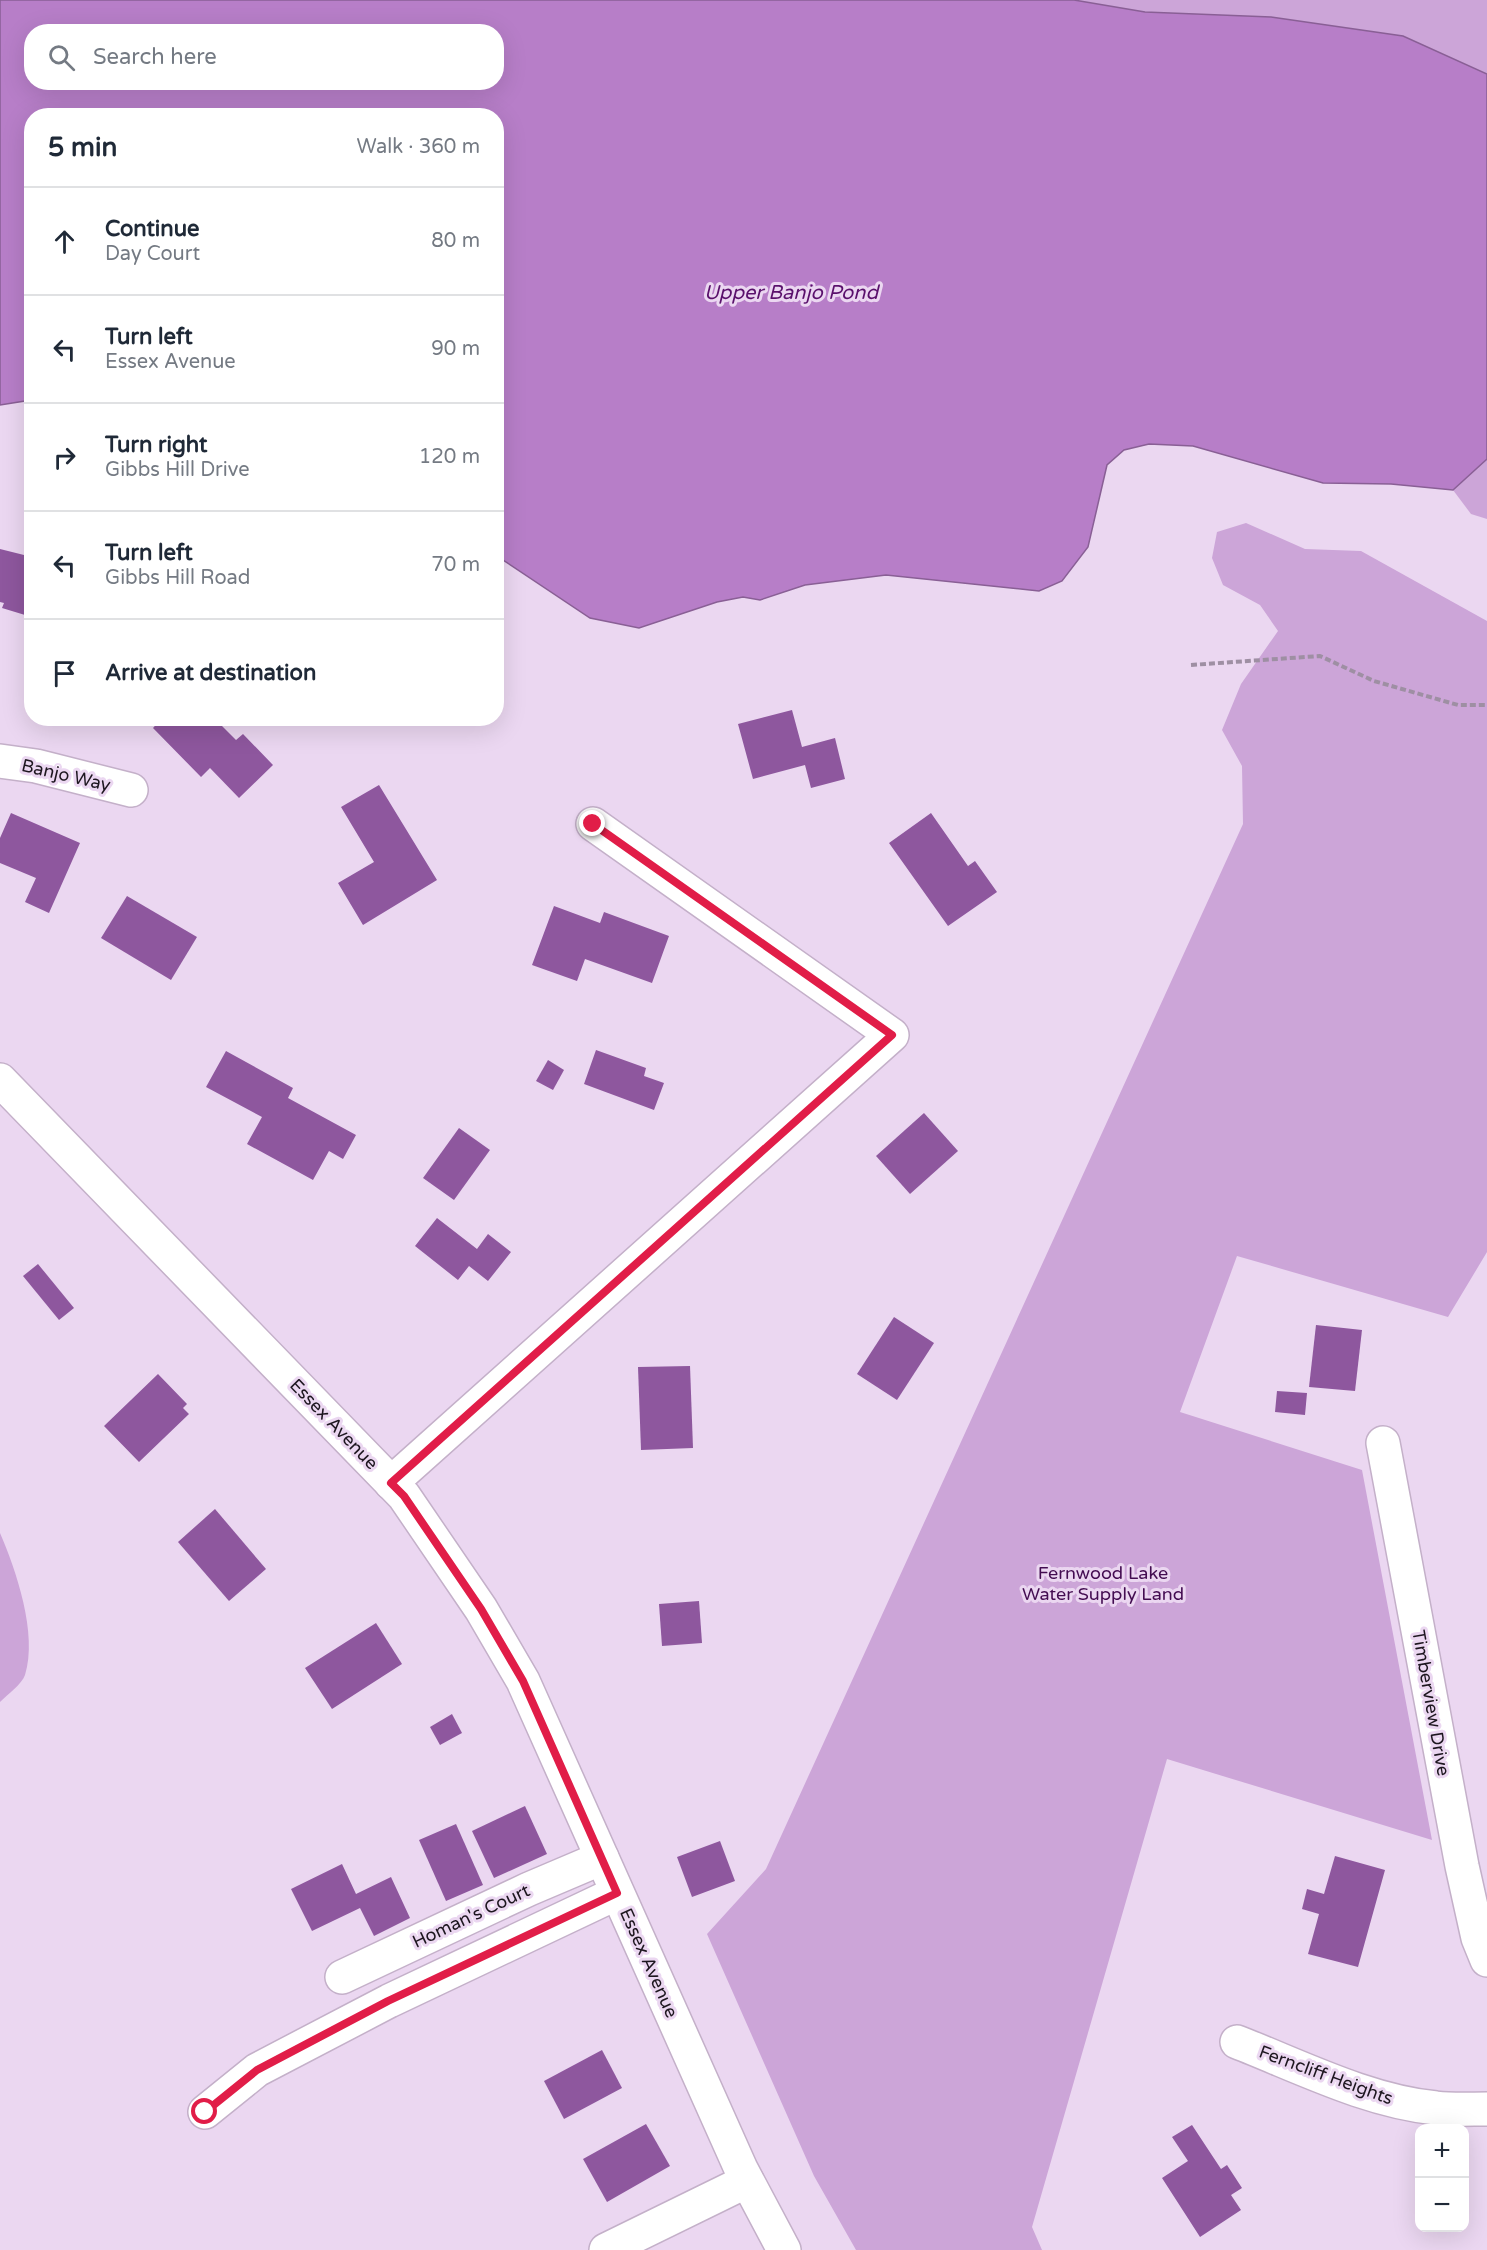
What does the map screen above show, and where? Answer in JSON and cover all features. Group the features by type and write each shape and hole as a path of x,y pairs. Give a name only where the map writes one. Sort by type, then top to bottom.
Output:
{"street":[{"name":"Banjo Way","path":"0,761 36,766 131,790"},
{"path":"391,1483 892,1035 593,824"},
{"name":"Essex Avenue","path":"0,1080 404,1496 481,1609 523,1681 747,2181 784,2250"},
{"name":"Timberview Drive","path":"1383,1443 1462,1866 1479,1938 1487,1960"},
{"name":"Homan's Court","path":"342,1977 529,1889 602,1858"},
{"path":"205,2112 257,2070 388,2001 617,1893"},
{"name":"Ferncliff Heights","path":"1237,2043 1358,2089 1398,2101 1436,2108 1487,2109"},
{"path":"606,2250 747,2181"}],"path":[{"path":"1191,665 1320,656 1374,681 1458,705 1487,705"}],"green space":[{"path":"1074,0 1487,0 1487,74 1403,36 1271,17 1145,12"},
{"path":"1487,459 1487,519 1471,514 1453,490"},
{"name":"Fernwood Lake Water Supply Land","path":"1246,523 1305,549 1361,551 1487,621 1487,1252 1448,1317 1237,1256 1180,1412 1362,1470 1432,1840 1167,1759 1032,2227 1042,2250 856,2250 814,2176 707,1934 766,1869 1243,824 1242,766 1222,730 1241,684 1278,631 1260,605 1223,585 1212,558 1217,532"},
{"path":"0,1533 18,1583 29,1641 25,1675 18,1686 0,1702"}],"water":[{"name":"Upper Banjo Pond","path":"0,0 1074,0 1145,12 1271,17 1403,36 1487,74 1487,459 1453,490 1391,484 1323,483 1193,446 1149,444 1124,450 1107,465 1088,547 1062,581 1039,591 886,575 805,585 760,600 743,597 717,602 639,628 590,618 504,561 504,108 24,108 24,401 0,405"}],"building":[{"path":"0,549 24,555 24,615 2,608 4,603 0,602"},
{"path":"792,710 802,747 835,738 845,779 811,788 805,765 753,779 738,724"},
{"path":"155,726 222,726 236,740 243,734 273,765 239,798 210,768 201,777 153,728"},
{"path":"379,785 437,880 363,925 338,883 374,862 341,807"},
{"path":"11,813 80,843 49,913 25,902 36,878 0,863 0,838"},
{"path":"931,813 968,866 975,861 997,892 948,926 889,843"},
{"path":"127,896 197,937 171,980 101,938"},
{"path":"554,906 600,923 604,912 669,936 652,983 585,959 577,981 532,965"},
{"path":"596,1050 646,1068 644,1076 664,1083 654,1110 584,1084"},
{"path":"226,1051 293,1088 288,1098 356,1135 343,1159 329,1151 313,1180 247,1144 262,1117 206,1087"},
{"path":"548,1060 564,1070 553,1090 536,1081"},
{"path":"924,1113 958,1151 910,1194 876,1156"},
{"path":"459,1128 490,1150 454,1200 423,1178"},
{"path":"437,1218 477,1249 488,1234 511,1252 488,1281 469,1266 458,1280 415,1246"},
{"path":"38,1264 74,1308 59,1320 23,1276"},
{"path":"894,1317 934,1343 897,1400 857,1374"},
{"path":"1316,1325 1362,1330 1355,1391 1309,1387"},
{"path":"690,1366 693,1448 641,1450 638,1367"},
{"path":"158,1374 187,1404 183,1408 189,1414 139,1462 104,1426"},
{"path":"1277,1391 1307,1393 1305,1415 1275,1412"},
{"path":"215,1509 266,1569 229,1601 178,1542"},
{"path":"699,1601 702,1643 662,1646 659,1604"},
{"path":"376,1623 402,1664 332,1709 305,1668"},
{"path":"452,1714 462,1733 440,1745 430,1727"},
{"path":"525,1806 547,1854 494,1878 472,1831"},
{"path":"456,1824 483,1885 446,1901 419,1840"},
{"path":"720,1841 735,1881 692,1897 677,1857"},
{"path":"1335,1856 1385,1870 1358,1967 1308,1954 1319,1914 1302,1909 1307,1889 1324,1894"},
{"path":"342,1864 356,1894 391,1877 410,1918 374,1936 360,1908 312,1931 291,1889"},
{"path":"602,2050 622,2088 564,2119 544,2081"},
{"path":"646,2124 670,2166 607,2202 583,2159"},
{"path":"1192,2125 1221,2169 1227,2165 1242,2188 1231,2195 1241,2210 1200,2237 1162,2178 1188,2161 1172,2137"}],"route":[{"path":"205,2112 257,2070 388,2001 617,1893 523,1681 481,1609 404,1496 391,1483 892,1035 593,824"}]}
